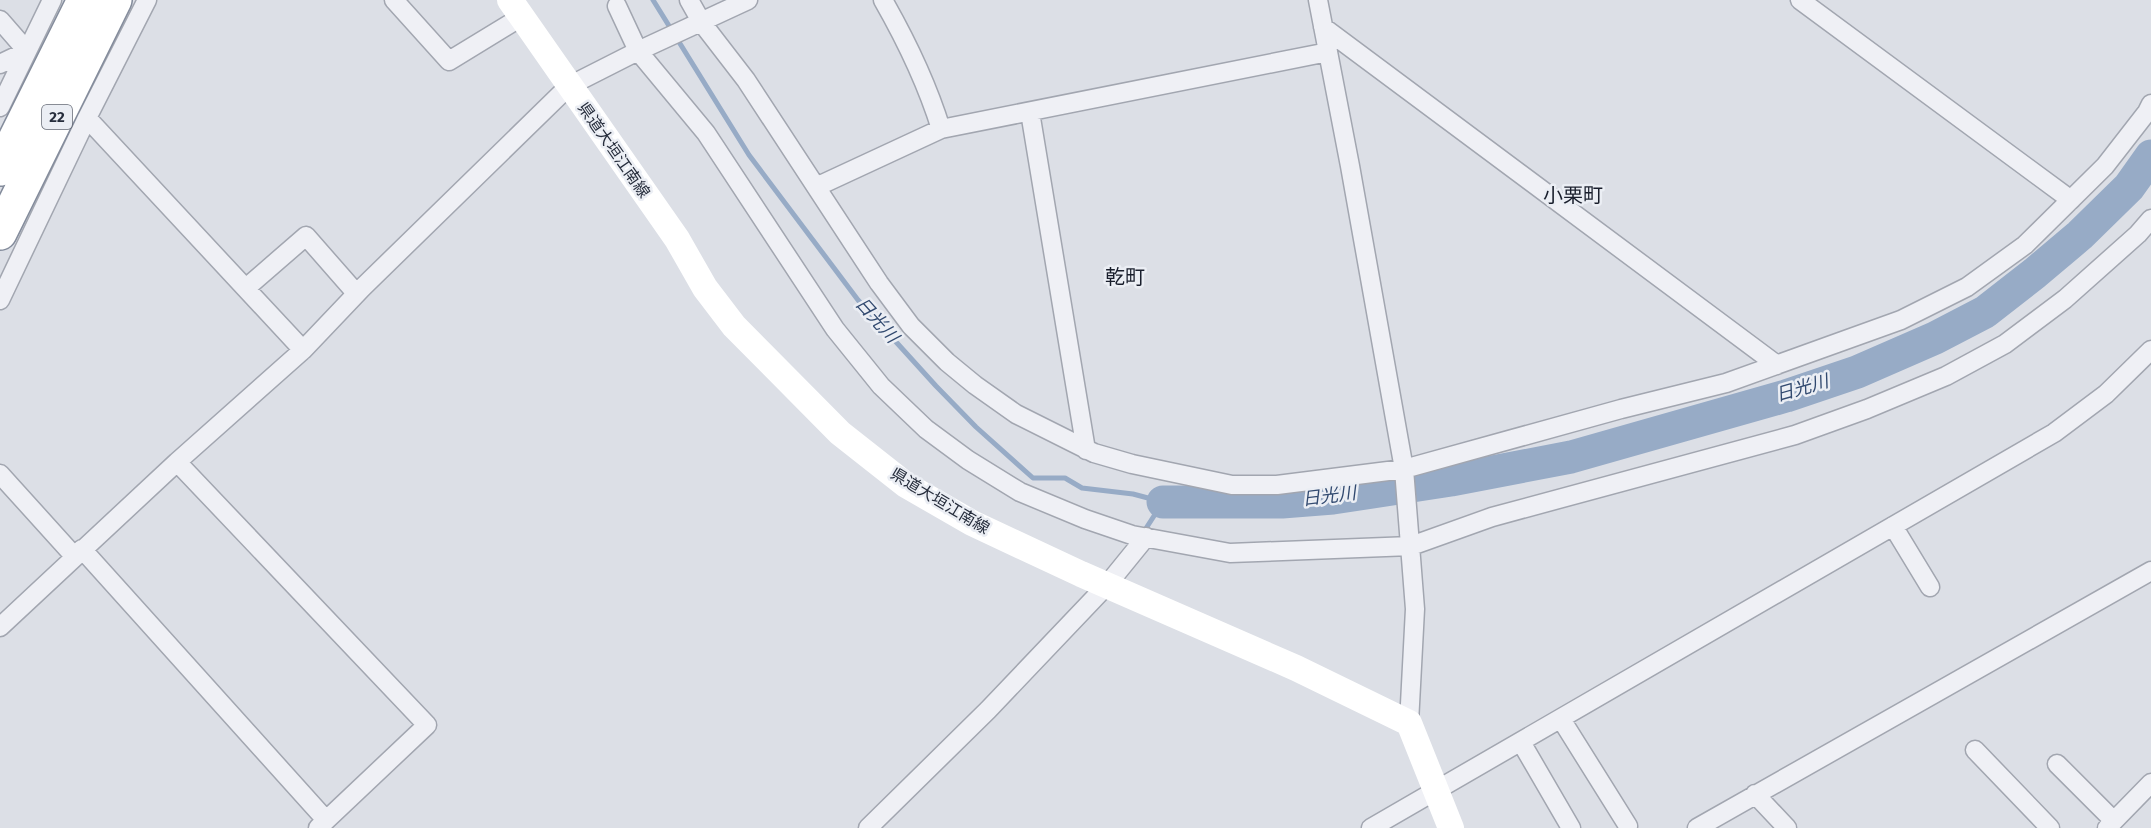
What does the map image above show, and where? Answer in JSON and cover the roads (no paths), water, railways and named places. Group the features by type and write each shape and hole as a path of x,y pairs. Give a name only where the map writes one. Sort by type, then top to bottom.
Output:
{"highway":[{"name":"22","path":"0,169 84,0"},
{"name":"22","path":"0,233 115,0"}],"main road":[{"name":"県道大垣江南線","path":"516,9 677,239 705,288 735,326 840,433 906,485 972,523 1296,668 1409,723"},
{"path":"1409,723 1451,828"}],"street":[{"path":"0,107 52,0"},
{"path":"0,300 87,118 147,0"},
{"path":"394,0 449,61 516,9"},
{"path":"689,0 700,24 746,80 886,292 911,326 947,362 1016,414 1086,450 1132,464 1232,485 1277,485 1404,472 1621,410 1726,383 1901,320 1967,287 2025,245 2105,166 2151,104"},
{"path":"0,627 177,462 303,350 356,293 568,86 641,49 700,24 748,0"},
{"path":"883,0 907,42 932,101 941,129"},
{"path":"1318,0 1404,472 1415,609 1409,723"},
{"path":"1800,0 2071,200"},
{"path":"617,6 641,49 706,133 835,329 888,393 926,429 968,460 1020,492 1085,519 1146,537 1230,553 1410,543 1491,517 1795,435 1867,409 1946,376 2005,344 2065,299 2138,234 2151,219"},
{"path":"0,20 27,51"},
{"path":"1323,27 1777,365"},
{"path":"0,64 27,51"},
{"path":"816,187 941,129 1328,52"},
{"path":"1029,112 1086,450"},
{"path":"87,118 303,350"},
{"path":"246,288 306,236 356,293"},
{"path":"1371,828 2054,433 2106,394 2151,350"},
{"path":"0,474 78,553 322,824 428,725 177,462"},
{"path":"1893,526 1930,588"},
{"path":"868,828 988,710 1107,585 1146,537"},
{"path":"1697,828 2151,571"},
{"path":"1562,719 1628,826"},
{"path":"1521,742 1571,828"},
{"path":"1975,750 2050,828"},
{"path":"2057,764 2111,824 2151,783"},
{"path":"1755,795 1787,828"}],"waterway":[{"name":"日光川","path":"653,0 749,155 858,300 936,386 976,427 1033,478 1065,478 1082,488 1133,494 1163,502 1143,533"},
{"name":"日光川","path":"1163,502 1282,502 1333,498 1451,480 1571,457 1786,396 1857,372 1935,338 1985,312 2080,235 2129,187 2151,156"}],"district":[{"name":"小栗町","path":"1573,195"},
{"name":"乾町","path":"1125,277"}]}
